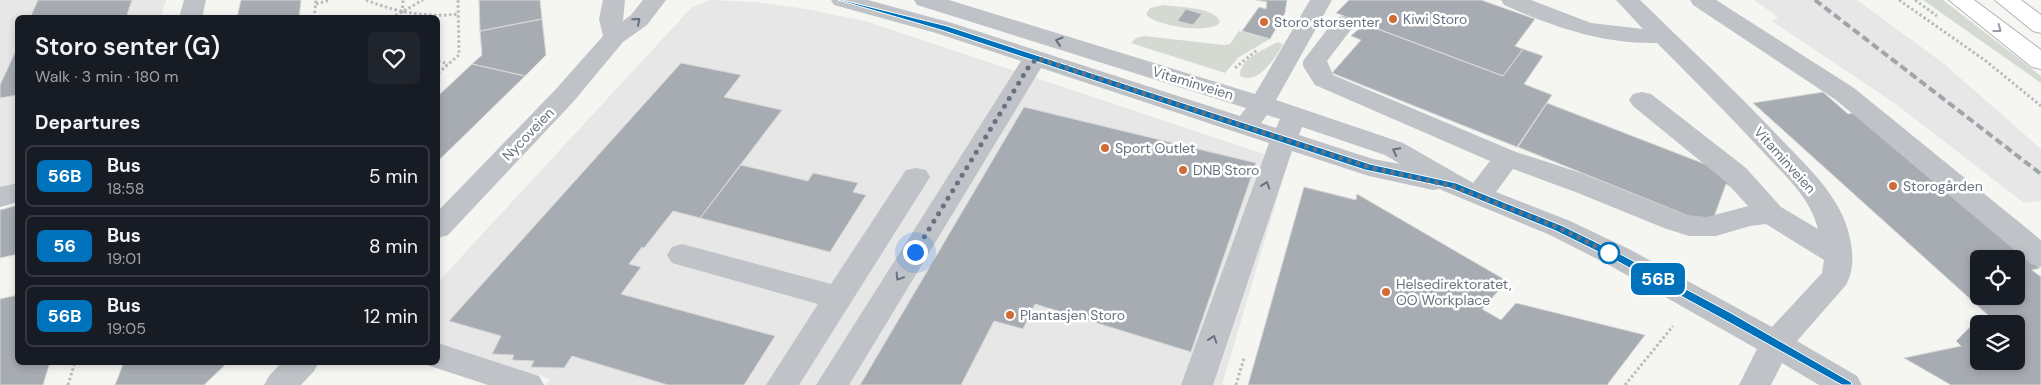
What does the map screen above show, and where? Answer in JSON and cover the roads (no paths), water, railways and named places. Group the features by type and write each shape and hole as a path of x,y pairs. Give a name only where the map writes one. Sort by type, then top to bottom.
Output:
{"highway":[{"path":"1960,0 2041,62"},
{"path":"2006,0 2041,26"}],"street":[{"path":"191,15 195,0"},
{"path":"614,0 611,19 615,37"},
{"name":"Nycoveien","path":"440,226 564,95 615,37 639,20 655,0"},
{"name":"Vitaminveien","path":"842,0 907,17 1246,127 1289,127"},
{"name":"Vitaminveien","path":"925,0 1261,104 1289,127 1369,167 1465,191 1560,228 1619,257 1846,385"},
{"path":"1246,127 1321,0"},
{"path":"1512,0 1572,26 1591,32 1628,37 1662,36"},
{"name":"Vitaminveien","path":"1627,0 1754,126 1811,187 1825,208 1839,255 1836,277 1775,344"},
{"path":"1701,0 1845,94 2041,256"},
{"path":"1344,23 1315,61 1315,66 1324,80 1506,158 1551,172 1671,220 1695,227 1712,228 1747,214 1771,214"},
{"path":"832,385 1028,68 1037,58"},
{"path":"1642,100 1736,176 1771,214 1839,255"},
{"path":"1198,385 1289,127"},
{"path":"1465,191 1506,158"},
{"path":"782,385 916,177"},
{"path":"0,197 15,193"},
{"path":"682,254 839,298"},
{"path":"1755,385 1775,344"},
{"path":"440,357 528,385"},
{"path":"280,385 300,365"}],"railway":[{"path":"1815,0 2041,174"}],"place":[{"name":"Kiwi Storo","path":"1393,19"},
{"name":"Storo storsenter","path":"1264,22"},
{"name":"Sport Outlet","path":"1105,148"},
{"name":"DNB Storo","path":"1183,170"},
{"name":"Storogården","path":"1893,186"},
{"name":"Helsedirektoratet, OO Workplace","path":"1386,292"},
{"name":"Plantasjen Storo","path":"1010,315"}]}
